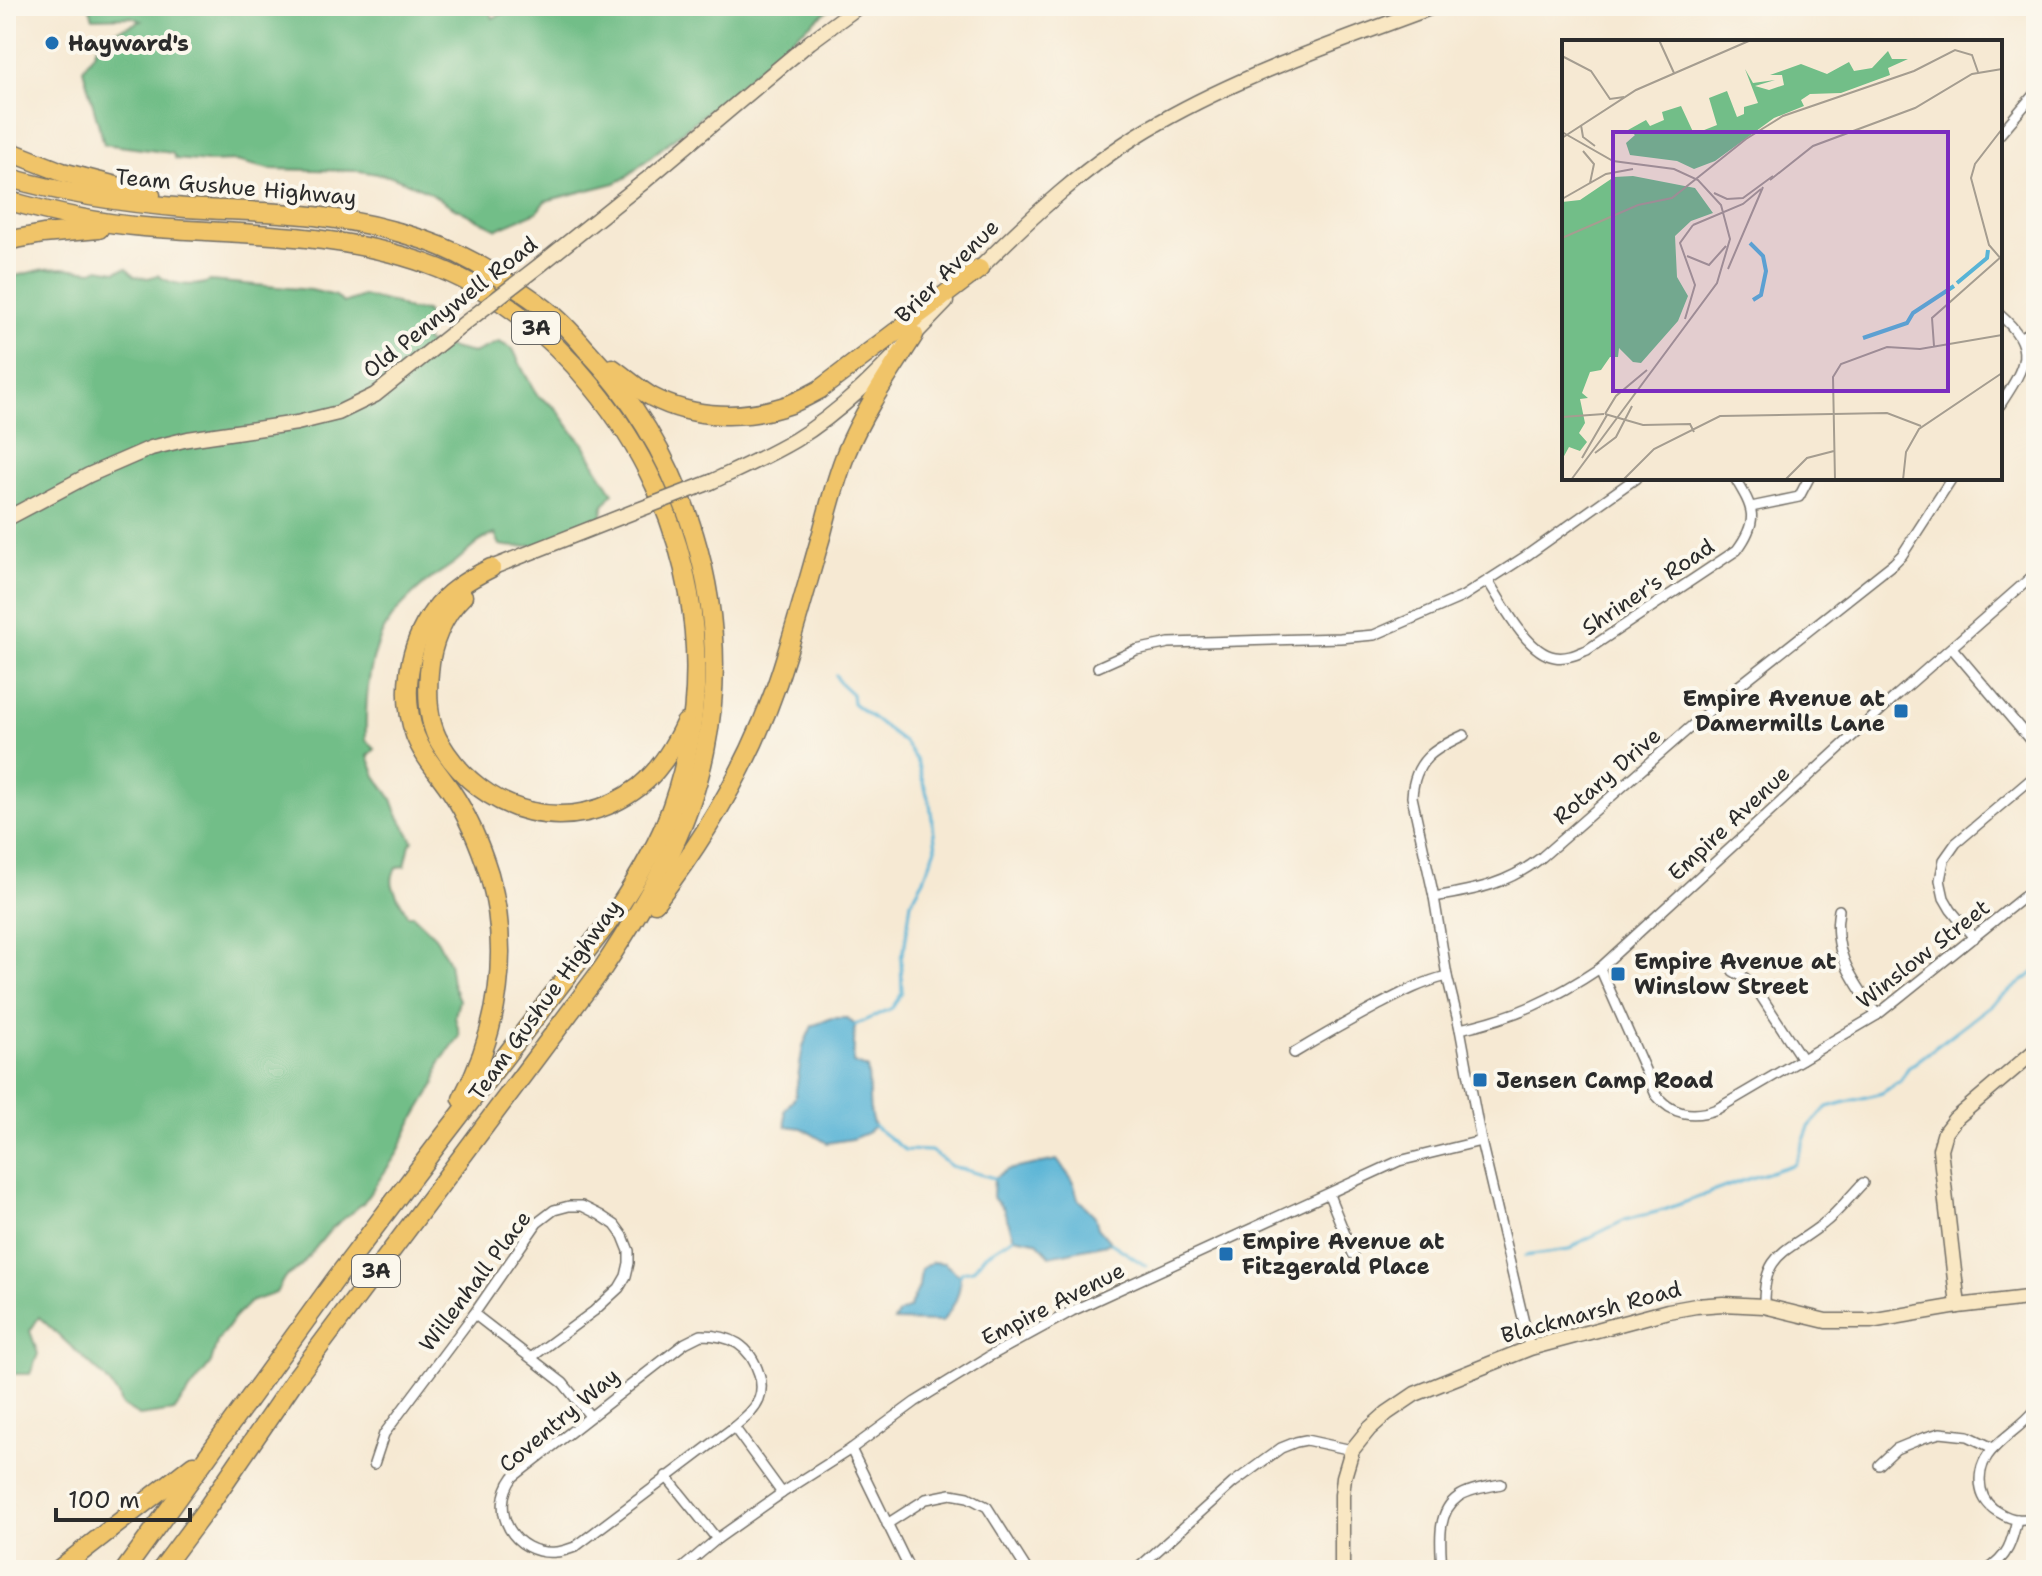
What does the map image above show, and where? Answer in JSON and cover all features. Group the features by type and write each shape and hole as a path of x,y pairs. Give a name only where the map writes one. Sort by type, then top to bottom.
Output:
{"highway":[{"path":"6,150 62,172 109,185 228,210"},
{"name":"Team Gushue Highway","path":"6,177 62,192 124,202 322,216 375,226 427,241 479,265 523,291 552,313 600,363 641,418 684,503 696,539 712,616 714,682 706,750 675,847 636,919 603,968 296,1378 161,1570"},
{"name":"Team Gushue Highway","path":"6,200 83,219 142,227 323,239 382,250 428,264 492,296 551,340 619,420 650,473 667,513 686,574 694,625 693,696 685,756 666,822 631,889 440,1141 125,1570"},
{"path":"6,241 43,234 142,227"},
{"path":"576,338 652,397 693,412 732,416 762,411 791,404 819,390 979,269"},
{"path":"603,968 681,869 733,786 763,720 785,660 847,451 862,418 914,335"},
{"path":"491,568 458,601 440,628 433,646 428,684 429,704 439,742 465,776 481,790 511,806 544,815 566,815 604,807 640,787 653,774 676,743 693,696"},
{"path":"440,1141 472,1080 485,1046 499,986 500,931 490,877 473,832 415,736 410,717 408,679 416,645 433,611 456,589 491,568"},
{"path":"58,1570 211,1451"},
{"path":"175,1570 205,1511"}],"street":[{"name":"Old Pennywell Road","path":"6,519 89,475 151,448 188,439 297,423 338,413 375,395 540,265 810,42 859,6"},
{"name":"Brier Avenue","path":"491,568 711,482 795,440 834,413 865,386 979,269 1066,186 1157,123 1223,88 1435,6"},
{"path":"2002,132 2036,92"},
{"path":"2002,317 2021,337 2024,349 2022,367 2002,402"},
{"path":"2021,337 2036,329"},
{"path":"1098,667 1136,650 1169,643 1374,635 1462,597 1633,480"},
{"path":"1736,480 1751,507 1799,497 1808,480"},
{"name":"Rotary Drive","path":"1434,897 1498,883 1527,869 1542,857 1726,696 1894,563 1951,480"},
{"name":"Shriner's Road","path":"1488,581 1525,638 1536,649 1554,657 1571,656 1587,650 1737,550 1749,531 1751,507"},
{"name":"Empire Avenue","path":"1460,1029 1507,1016 1553,997 1600,968 1763,816 2036,573"},
{"path":"1952,648 2036,747"},
{"path":"1464,735 1438,748 1424,760 1412,785 1414,813 1434,897 1481,1141 1530,1348"},
{"path":"1974,938 1944,898 1940,880 1944,860 1956,843 2036,775"},
{"name":"Winslow Street","path":"1600,968 1659,1100 1670,1109 1690,1115 1711,1111 1877,1015 2036,887"},
{"path":"1839,910 1837,937 1845,963 1877,1015"},
{"path":"1733,971 1755,987 1802,1059"},
{"path":"1294,1053 1408,990 1447,976"},
{"path":"1958,1306 1940,1149 1945,1132 1955,1119 2036,1050"},
{"name":"Empire Avenue","path":"680,1570 717,1539 915,1402 1072,1311 1399,1161 1481,1141"},
{"path":"1764,1306 1769,1268 1781,1253 1825,1223 1863,1183"},
{"path":"1329,1195 1353,1254"},
{"name":"Willenhall Place","path":"374,1464 384,1434 474,1314 537,1223 554,1210 582,1206 615,1225 623,1236 629,1251 626,1276 619,1288 594,1311 532,1357"},
{"name":"Blackmarsh Road","path":"1342,1570 1344,1477 1352,1450 1369,1429 1415,1394 1530,1348 1668,1311 1723,1304 1764,1306 1826,1321 1870,1321 2036,1297"},
{"path":"474,1314 563,1383 590,1416"},
{"name":"Coventry Way","path":"701,1335 718,1335 735,1341 753,1359 761,1382 760,1396 754,1408 734,1427 575,1547 555,1553 528,1547 518,1541 506,1524 503,1499 513,1477 685,1343 701,1335"},
{"path":"2036,1409 1993,1448 1980,1467 1979,1477 1982,1495 1989,1506 2000,1514 2017,1519 2030,1519 2036,1515"},
{"path":"734,1427 782,1493"},
{"path":"1879,1465 1896,1449 1940,1433 1968,1436 1993,1448"},
{"path":"1136,1570 1233,1483 1281,1448 1306,1440 1352,1450"},
{"path":"851,1449 910,1570"},
{"path":"666,1476 717,1539"},
{"path":"1442,1570 1441,1532 1452,1503 1459,1495 1501,1484"},
{"path":"887,1524 926,1499 951,1494 968,1497 987,1507 1027,1570"},
{"path":"1987,1570 2011,1545 2017,1519"}],"green space":[{"path":"89,6 488,6 493,18 521,6 835,6 625,178 545,201 537,212 497,229 394,177 360,171 269,169 236,161 176,159 172,153 104,144 83,69 101,36 142,21 132,17 93,18"},
{"path":"63,268 116,271 127,268 134,276 148,278 158,275 183,284 210,281 311,290 336,296 343,303 363,296 395,303 409,310 426,311 429,324 425,342 473,353 499,342 513,349 537,395 556,408 584,444 613,493 603,506 602,516 553,540 513,547 500,545 495,534 482,540 414,593 384,629 376,648 368,687 366,740 375,749 368,756 413,841 405,866 397,867 393,874 393,886 407,915 413,915 435,936 449,962 452,983 459,1000 455,1016 460,1036 440,1062 435,1084 397,1154 363,1203 331,1229 300,1267 284,1278 276,1293 250,1302 234,1318 217,1342 211,1363 174,1411 139,1416 121,1405 118,1395 103,1376 39,1317 30,1331 38,1354 30,1374 6,1374 6,278"}],"water":[{"path":"832,1018 847,1018 855,1025 853,1063 867,1068 874,1126 867,1133 852,1139 827,1143 802,1128 786,1126 785,1110 795,1097 803,1046 812,1026"},
{"path":"1057,1160 1073,1181 1078,1199 1095,1216 1098,1228 1111,1243 1050,1256 1036,1241 1014,1237 1003,1208 993,1198 994,1178 1007,1170"},
{"path":"932,1262 944,1263 960,1276 958,1295 950,1311 942,1322 894,1321 899,1313 909,1308 919,1287 921,1269"}],"waterway":[{"path":"836,675 852,694 853,703 904,742 916,759 930,804 936,848 911,902 901,957 902,993 892,1008 855,1025"},
{"path":"1525,1256 1569,1250 1625,1220 1664,1210 1795,1164 1809,1127 1827,1107 1882,1093 1900,1081 1908,1068 2036,971"},
{"path":"874,1126 905,1150 931,1151 951,1166 994,1178"},
{"path":"960,1276 962,1272 973,1270 985,1255 1014,1237"},
{"path":"1111,1243 1146,1266"}],"place":[{"name":"Hayward's","path":"52,43"},
{"name":"Empire Avenue at Damermills Lane","path":"1901,711"},
{"name":"Empire Avenue at Winslow Street","path":"1618,974"},
{"name":"Jensen Camp Road","path":"1480,1080"},
{"name":"Empire Avenue at Fitzgerald Place","path":"1226,1254"}]}
